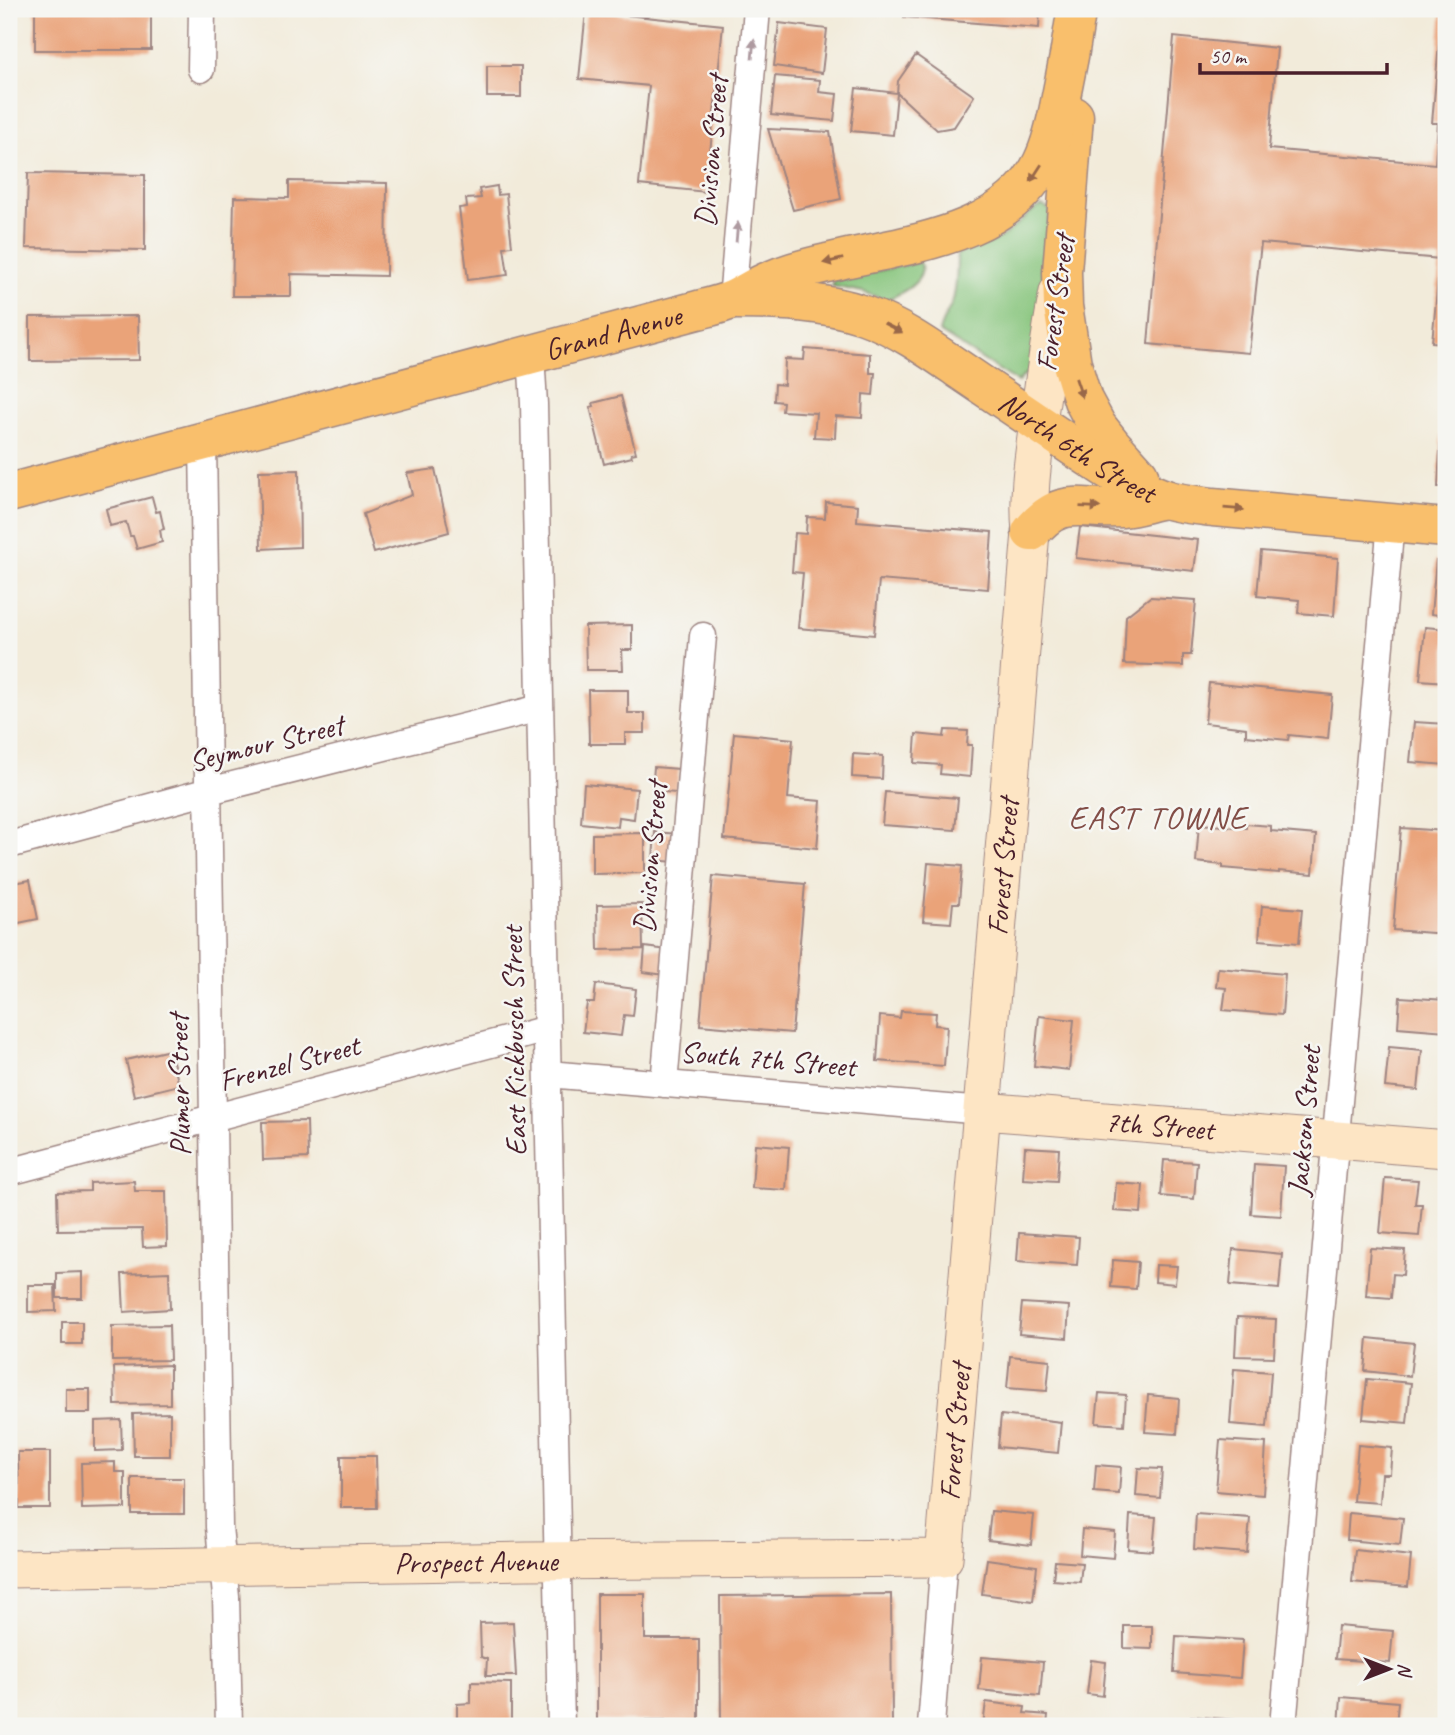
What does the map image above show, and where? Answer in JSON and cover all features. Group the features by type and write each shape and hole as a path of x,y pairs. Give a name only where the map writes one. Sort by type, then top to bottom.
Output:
{"main road":[{"name":"Grand Avenue","path":"9,493 732,300 795,271 953,233 983,220 1017,196 1040,168 1048,150 1059,106 1076,11"},
{"name":"Forest Street","path":"1062,272 1074,124 1076,11"},
{"path":"1062,272 1067,338 1083,400 1097,426 1118,453 1166,499"},
{"name":"North 6th Street","path":"732,300 820,304 877,320 938,355 1114,473 1166,499 1213,507 1446,527"},
{"path":"1031,532 1044,518 1062,508 1124,508 1166,499"}],"street":[{"path":"201,69 202,9"},
{"name":"Division Street","path":"732,300 757,9"},
{"name":"Forest Street","path":"931,1726 1031,532 1031,476 1049,343 1062,272"},
{"name":"East Kickbusch Street","path":"531,354 534,388 561,1726"},
{"name":"Plumer Street","path":"203,442 219,1527 227,1613 229,1726"},
{"name":"Jackson Street","path":"1283,1726 1391,522"},
{"name":"Division Street","path":"664,1084 703,636"},
{"name":"Seymour Street","path":"9,845 209,791 540,708"},
{"name":"Frenzel Street","path":"9,1172 547,1029"},
{"name":"South 7th Street","path":"548,1074 983,1111"},
{"name":"7th Street","path":"983,1111 1446,1149"},
{"name":"Prospect Avenue","path":"9,1569 944,1558"}],"green space":[{"path":"1043,206 1050,210 1036,372 1024,375 1018,382 939,332 954,295 957,254 996,240"},
{"path":"920,262 922,269 917,281 886,300 832,286 834,280"}],"building":[{"path":"35,9 151,9 151,50 35,50"},
{"path":"904,9 1040,9 1039,28 904,17"},
{"path":"1442,9 1446,9 1446,343 1432,342 1440,259 1261,243 1249,353 1148,344 1174,37 1277,48 1269,149 1435,164 1438,123 1432,123"},
{"path":"586,11 723,25 706,192 639,185 649,86 579,79"},
{"path":"779,23 827,29 822,73 774,66"},
{"path":"916,55 974,96 954,127 937,130 897,93 898,81"},
{"path":"487,66 521,66 521,97 487,97"},
{"path":"775,76 820,80 819,92 837,94 834,121 771,115"},
{"path":"856,88 897,93 893,135 851,131"},
{"path":"768,129 830,132 841,199 793,210"},
{"path":"28,173 145,175 145,250 26,248"},
{"path":"289,181 387,183 386,276 291,274 291,296 232,296 234,197 289,198"},
{"path":"497,186 498,195 506,194 512,246 504,247 508,275 468,280 459,208 467,207 466,199 481,198 479,189"},
{"path":"138,316 139,360 30,361 30,317"},
{"path":"805,349 870,354 870,373 875,373 873,395 863,394 862,418 836,416 835,438 814,437 816,413 782,411 783,402 774,401 775,384 784,385 785,359 804,360"},
{"path":"621,396 636,453 631,454 632,457 604,464 590,407 594,406 593,403"},
{"path":"1441,434 1446,434 1446,487 1438,487"},
{"path":"435,469 449,532 374,553 363,514 412,495 407,473"},
{"path":"299,470 300,547 261,549 259,471"},
{"path":"152,497 156,512 160,511 164,529 160,530 162,542 137,549 126,522 110,526 106,509"},
{"path":"826,502 858,505 857,521 992,532 988,589 879,580 874,635 798,628 803,573 792,572 795,533 806,534 807,517 825,518"},
{"path":"1080,527 1198,540 1194,571 1076,558"},
{"path":"1261,551 1338,558 1334,616 1298,613 1299,600 1257,596"},
{"path":"1436,560 1446,561 1446,616 1431,614"},
{"path":"1150,597 1196,600 1191,655 1183,655 1183,666 1124,664 1126,616"},
{"path":"632,625 632,650 622,650 623,670 586,670 585,626"},
{"path":"1425,627 1446,629 1446,682 1420,680"},
{"path":"1209,683 1332,695 1328,739 1289,735 1288,740 1246,736 1246,728 1205,723"},
{"path":"588,690 628,690 628,713 645,713 645,733 625,733 625,744 589,744"},
{"path":"1414,722 1446,724 1446,765 1410,762"},
{"path":"945,730 968,731 967,745 972,745 970,777 940,774 941,765 914,763 916,734 944,737"},
{"path":"734,733 793,739 788,798 821,801 817,848 724,839"},
{"path":"853,754 883,756 882,779 852,777"},
{"path":"654,767 679,769 676,793 652,791"},
{"path":"584,784 637,789 634,819 619,817 618,827 581,823"},
{"path":"885,792 958,798 955,830 882,825"},
{"path":"1199,824 1246,828 1246,824 1271,826 1271,831 1316,835 1313,874 1223,868 1223,865 1196,862"},
{"path":"1401,828 1446,831 1446,934 1393,930"},
{"path":"655,832 678,834 675,862 653,860"},
{"path":"645,833 645,873 592,874 592,834"},
{"path":"928,863 962,866 959,903 953,903 951,923 923,921"},
{"path":"713,876 805,884 792,1033 700,1025"},
{"path":"30,880 38,919 9,925 9,884"},
{"path":"642,904 643,949 598,950 597,905"},
{"path":"1262,906 1302,909 1299,943 1259,940"},
{"path":"645,947 668,950 665,975 643,972"},
{"path":"1218,968 1285,974 1282,1015 1223,1010 1226,988 1216,987"},
{"path":"596,984 636,989 633,1016 624,1015 621,1036 583,1032 587,1003 594,1003"},
{"path":"1400,997 1446,1000 1446,1031 1398,1027"},
{"path":"901,1011 936,1013 935,1025 947,1026 944,1066 877,1061 880,1016 900,1018"},
{"path":"1039,1016 1074,1020 1069,1070 1034,1066"},
{"path":"1389,1047 1422,1050 1418,1090 1385,1087"},
{"path":"170,1050 179,1085 134,1096 126,1060"},
{"path":"307,1121 308,1158 263,1160 262,1122"},
{"path":"755,1144 789,1147 786,1190 752,1188"},
{"path":"1025,1147 1059,1149 1057,1181 1023,1179"},
{"path":"1164,1160 1197,1162 1194,1199 1161,1196"},
{"path":"1254,1164 1284,1166 1281,1216 1251,1214"},
{"path":"1385,1178 1418,1180 1415,1204 1422,1204 1419,1236 1380,1233"},
{"path":"134,1181 135,1191 166,1191 167,1246 143,1247 142,1229 58,1230 57,1192 90,1191 90,1183"},
{"path":"1116,1183 1143,1185 1141,1213 1114,1211"},
{"path":"1019,1233 1079,1237 1077,1265 1017,1261"},
{"path":"1370,1248 1405,1250 1403,1275 1393,1274 1391,1298 1366,1296"},
{"path":"1233,1249 1282,1254 1279,1289 1230,1285"},
{"path":"1113,1260 1138,1262 1136,1289 1111,1287"},
{"path":"1156,1265 1177,1266 1175,1284 1155,1282"},
{"path":"82,1272 82,1298 57,1298 57,1273"},
{"path":"169,1272 170,1309 124,1312 122,1274"},
{"path":"28,1285 55,1285 56,1311 28,1312"},
{"path":"1022,1303 1069,1306 1067,1338 1019,1334"},
{"path":"1237,1317 1276,1319 1274,1357 1235,1356"},
{"path":"62,1322 82,1322 82,1344 62,1344"},
{"path":"169,1325 170,1360 112,1361 112,1326"},
{"path":"1368,1338 1414,1343 1410,1376 1365,1371"},
{"path":"1010,1356 1050,1360 1047,1391 1007,1388"},
{"path":"170,1365 170,1404 115,1405 114,1367"},
{"path":"1234,1369 1271,1372 1267,1427 1230,1424"},
{"path":"1367,1379 1411,1383 1407,1423 1363,1419"},
{"path":"66,1389 90,1389 90,1413 66,1413"},
{"path":"1099,1393 1126,1395 1124,1425 1096,1423"},
{"path":"1148,1395 1179,1398 1177,1434 1145,1432"},
{"path":"170,1413 170,1456 134,1456 133,1414"},
{"path":"1001,1415 1061,1422 1058,1453 998,1447"},
{"path":"121,1420 122,1450 95,1451 95,1421"},
{"path":"1220,1440 1266,1443 1263,1495 1216,1491"},
{"path":"1358,1445 1392,1448 1390,1474 1382,1474 1380,1503 1353,1501"},
{"path":"18,1452 50,1452 50,1508 19,1508"},
{"path":"341,1456 376,1456 377,1508 341,1508"},
{"path":"115,1462 115,1472 125,1472 125,1508 82,1509 81,1463"},
{"path":"1096,1465 1121,1467 1119,1494 1094,1492"},
{"path":"1138,1468 1162,1469 1160,1498 1136,1496"},
{"path":"132,1478 184,1478 184,1514 132,1514"},
{"path":"991,1511 1034,1515 1031,1545 988,1540"},
{"path":"1349,1513 1403,1518 1400,1545 1347,1540"},
{"path":"1196,1514 1250,1518 1247,1553 1194,1549"},
{"path":"1130,1515 1156,1517 1153,1551 1128,1549"},
{"path":"1082,1529 1115,1532 1113,1558 1080,1555"},
{"path":"1355,1550 1411,1556 1408,1587 1352,1582"},
{"path":"987,1559 1037,1566 1033,1601 982,1594"},
{"path":"1055,1561 1082,1563 1080,1582 1053,1580"},
{"path":"597,1594 645,1594 645,1639 699,1639 699,1721 597,1721"},
{"path":"891,1594 892,1726 721,1726 720,1596"},
{"path":"513,1622 516,1676 486,1676 487,1659 481,1657 480,1623"},
{"path":"1124,1626 1152,1626 1152,1649 1124,1648"},
{"path":"1338,1626 1393,1631 1390,1663 1335,1659"},
{"path":"1176,1636 1243,1640 1240,1678 1174,1673"},
{"path":"982,1657 1043,1662 1040,1696 979,1690"},
{"path":"1091,1660 1106,1662 1103,1696 1087,1694"},
{"path":"471,1682 511,1683 511,1726 457,1723 457,1704 471,1703"},
{"path":"1341,1697 1398,1702 1396,1726 1339,1726"},
{"path":"986,1702 1025,1707 1024,1713 1048,1715 1047,1726 983,1726"},
{"path":"1191,1716 1236,1720 1235,1726 1190,1726"}],"district":[{"name":"EAST TOWNE","path":"1158,817"}]}
